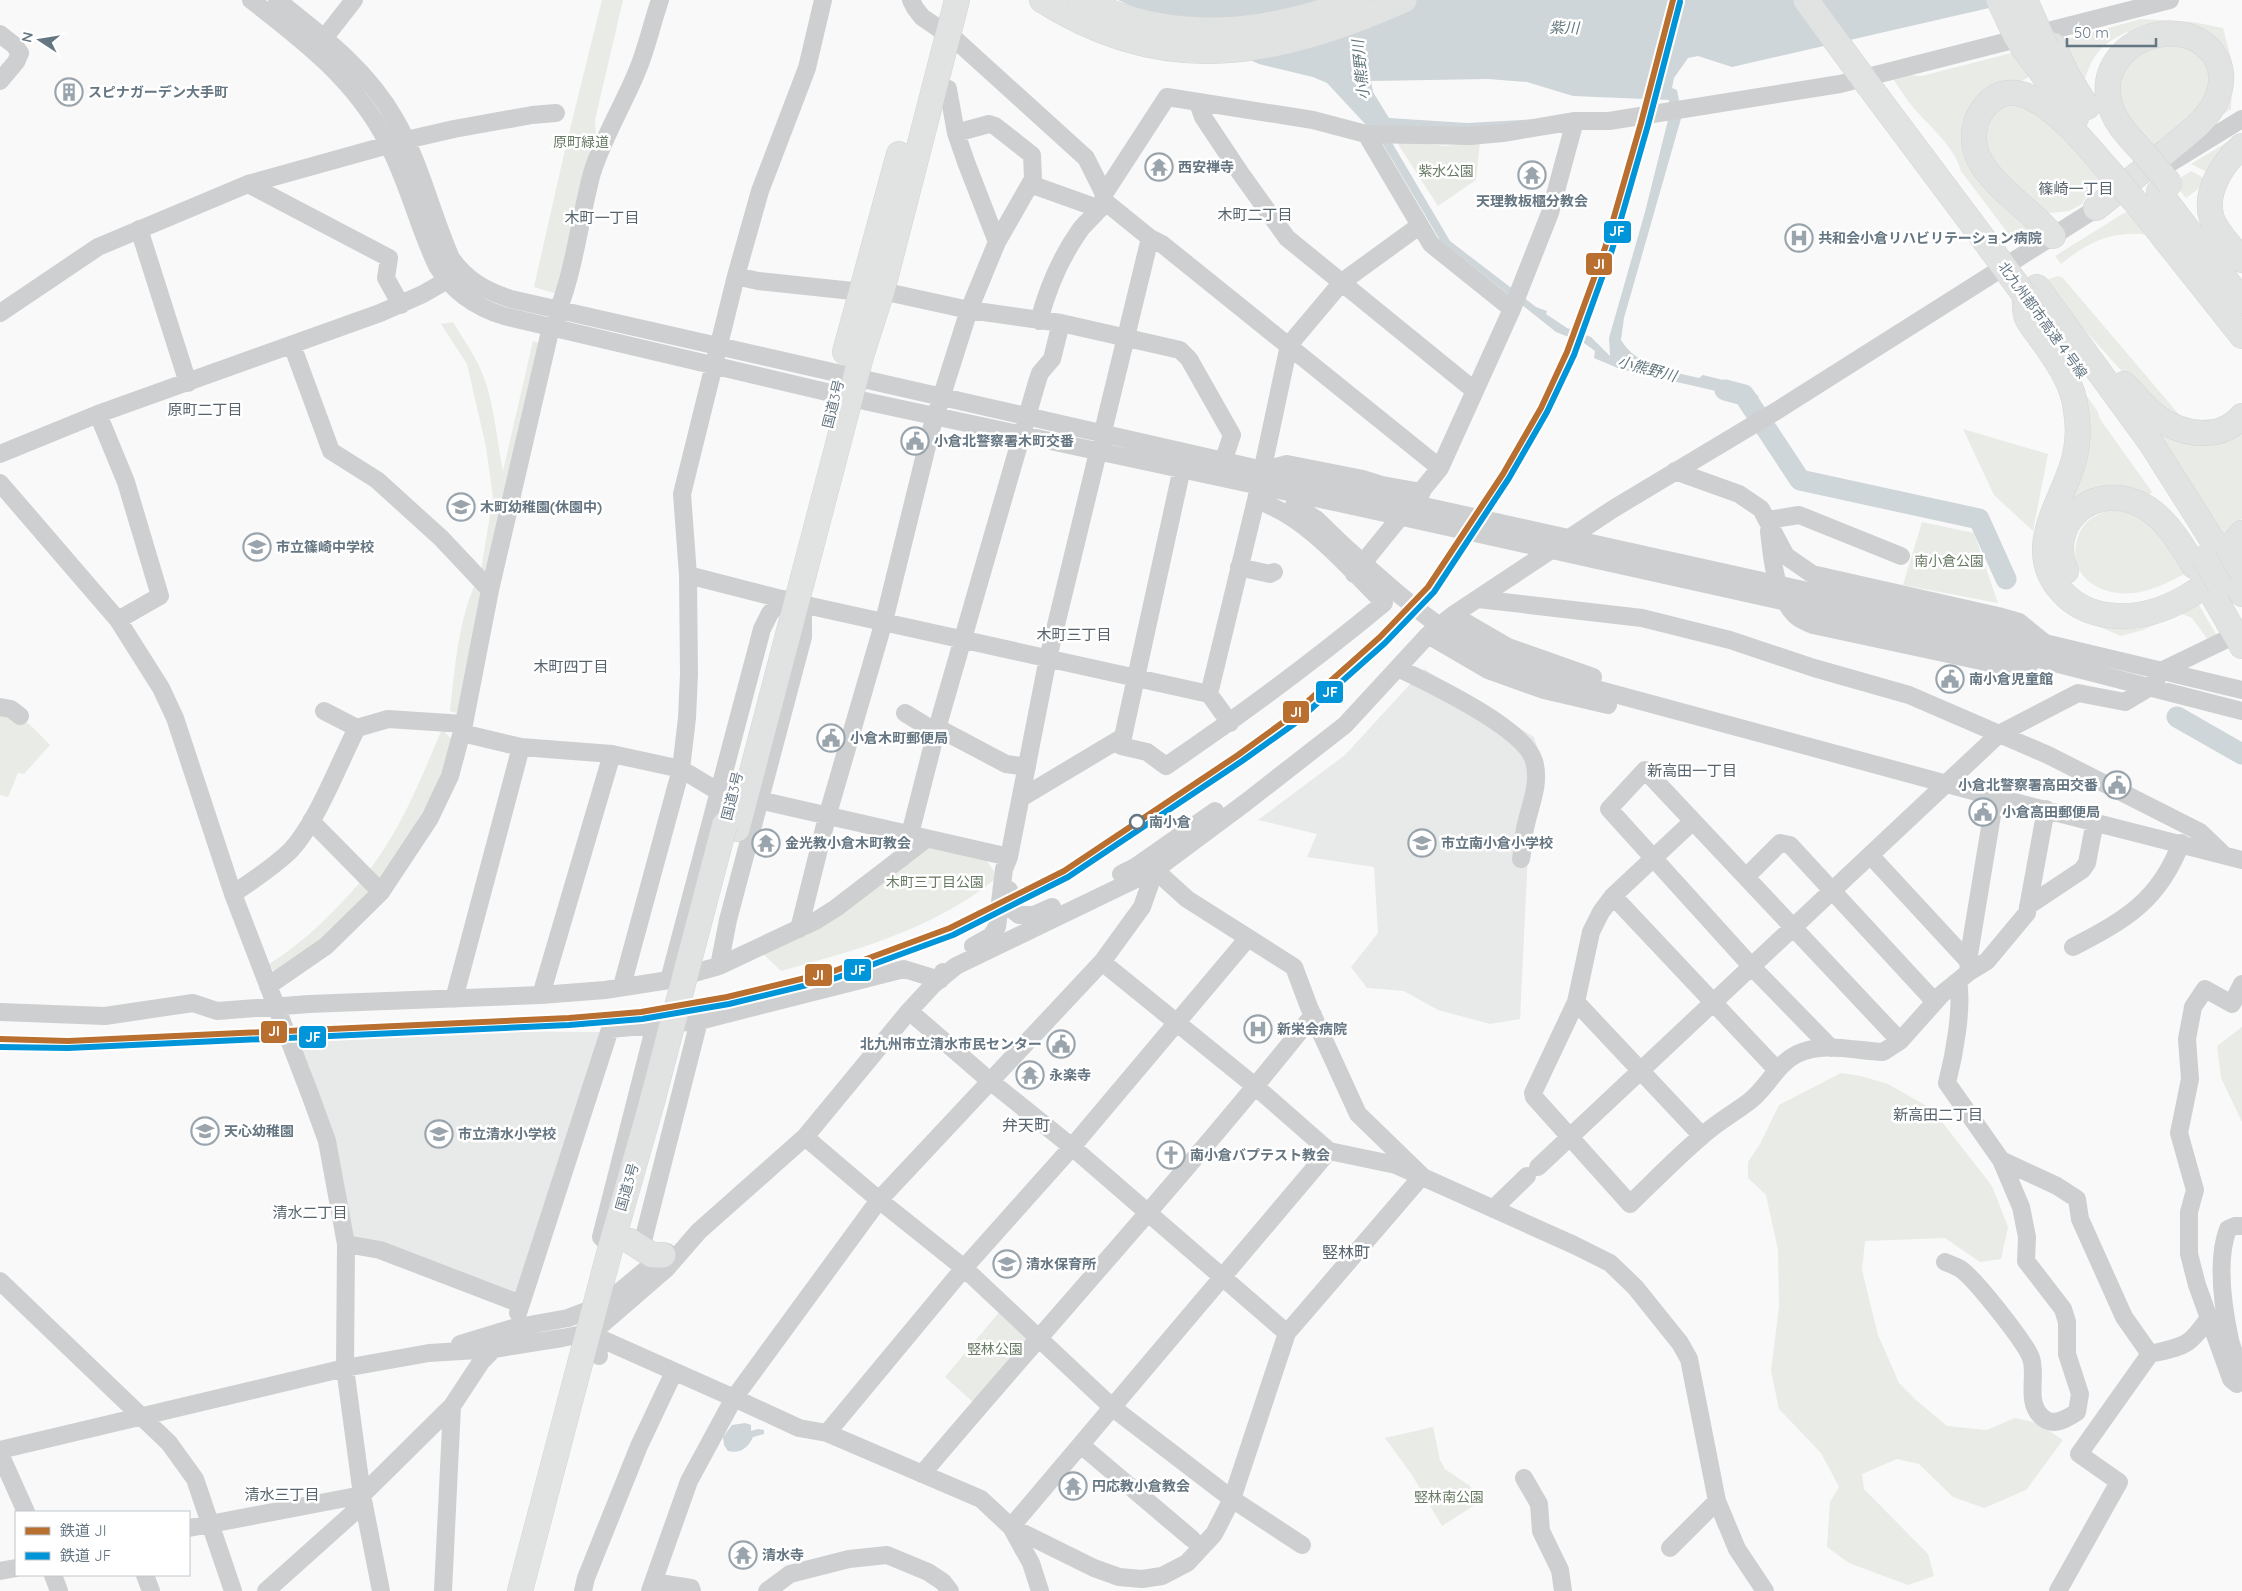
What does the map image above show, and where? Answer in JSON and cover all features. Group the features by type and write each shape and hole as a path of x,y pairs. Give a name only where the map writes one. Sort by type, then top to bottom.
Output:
{"highway":[{"name":"国道3号","path":"537,1591 620,1243 731,827 845,386 935,84 941,29 941,0"},
{"name":"国道3号","path":"872,292 941,29 957,0"},
{"path":"1042,0 1064,14 1119,38 1146,46 1185,51 1210,51 1266,46 1295,39 1366,6 1404,0"},
{"path":"1081,0 1126,18 1151,25 1210,31 1264,26 1331,10 1415,0"},
{"name":"北九州都市高速４号線","path":"1806,0 1878,85 2000,249 2220,572"},
{"name":"北九州都市高速４号線","path":"1824,0 1878,85"},
{"path":"1999,0 2013,30 2040,48"},
{"path":"2012,0 2040,48 2066,78 2125,163 2153,195 2237,317"},
{"path":"2025,0 2040,48 2059,94 2153,195 2242,285"},
{"path":"2034,0 2040,48"},
{"path":"2096,208 2188,133 2214,105 2221,83 2220,66 2211,51 2197,40 2170,34 2140,40 2123,52 2112,68 2108,88 2111,108 2122,127 2125,163"},
{"path":"2053,236 2039,220 1990,175 1978,158 1974,130 1976,121 1987,104 1995,98 2014,93 2025,94 2125,163"},
{"path":"2236,253 2213,220 2210,205 2211,196 2222,169 2242,146"},
{"path":"2153,195 2195,212 2236,253"},
{"path":"2153,195 2183,255 2237,317"},
{"path":"2031,292 2026,317 2066,377 2076,409 2077,444 2073,462 2050,519 2045,543 2047,564 2059,589 2074,603 2095,612 2120,616 2147,613 2191,594 2224,570 2220,572 2173,534 2148,509 2135,502 2122,499 2099,498 2087,503 2071,518 2063,538 2062,559 2064,568 2076,585 2095,597 2120,602 2148,598 2186,582 2226,552 2242,533"},
{"name":"北九州都市高速４号線","path":"2031,292 2055,312 2151,443 2220,572 2236,639"},
{"path":"2055,312 2143,404 2168,424 2187,431 2218,432 2229,427 2242,416"},
{"path":"620,1243 652,1255 663,1255"},
{"name":"国道3号","path":"520,1591 599,1331"}],"street":[{"path":"251,0 320,44 370,83 395,119 406,140 444,241 453,276"},
{"path":"277,0 320,44 367,107 389,144 430,251 453,276 466,298 491,312 715,366 845,386 941,398 1102,432 1183,461 1259,485 1354,499 2044,651 2163,670 2242,690"},
{"path":"320,44 354,0"},
{"path":"268,986 326,946 381,892 430,818 450,776 463,729 490,590 551,327 559,310 575,256 592,174 602,145 638,68 660,0"},
{"path":"622,986 681,769 687,718 689,674 688,575 682,494 736,276 760,191 807,68 823,0"},
{"path":"912,0 914,8 922,17 941,29 1086,158 1102,201"},
{"path":"1039,321 1046,293 1080,229 1102,201 1167,97 1313,120 1366,134 1470,136 1503,133 1575,121 1609,121 1840,84 2170,0"},
{"path":"0,34 14,45 20,53 16,62 0,82"},
{"path":"935,84 948,89 956,133 997,242"},
{"path":"1198,103 1203,117 1287,238 1475,390"},
{"path":"0,313 98,247 248,184 406,140 532,115 556,113"},
{"path":"562,1338 576,1345 599,1331 666,1269 699,1231 805,1137 909,1010 956,966 1155,870 1252,798 1345,725 1428,635 1453,615 1613,509 1746,430 2096,208 2242,119"},
{"path":"1354,574 1440,468 1512,309 1550,213 1575,121"},
{"path":"799,929 827,817 884,621 935,417 968,310 997,242 1033,179 1032,155 994,126 989,124 956,133"},
{"path":"1366,134 1431,244 1444,257 1512,309"},
{"path":"248,184 389,258 386,278 401,305"},
{"path":"1030,184 1102,201 1150,238 1162,244 1440,468"},
{"path":"1209,694 1259,485 1289,345 1342,282 1419,226"},
{"path":"139,229 188,383"},
{"path":"940,980 945,968 956,956 991,936 998,921 1004,869 1009,857 1048,658 1150,238"},
{"path":"453,276 497,295 719,347 845,386 935,417 1098,452 1183,461 1223,462 1316,519 1391,588 1451,634 1478,649 1537,673 1947,782 1995,797 2242,860"},
{"path":"0,454 98,414 401,305 453,276"},
{"path":"736,276 758,281 872,292 968,310 1061,323 1180,350 1189,359 1232,435 1223,462"},
{"path":"0,1012 105,1016 194,1003 217,1011 274,1006 542,995 622,986 669,980 719,966 799,929 836,908 900,860 918,837 937,730 1037,382 1040,373 1052,359 1061,323"},
{"path":"292,345 331,451 377,480 441,538 490,590"},
{"path":"98,414 126,482 160,596 118,620"},
{"path":"1183,461 1121,746 1147,752 1166,766 1230,723 1300,670 1384,602 1302,524 1282,510 1259,485"},
{"path":"1259,485 1287,464 1422,492"},
{"path":"1675,471 1739,494 1762,509 1786,556 1812,574 2019,622 2044,651 2150,687 2242,711"},
{"path":"0,483 118,620 161,688 175,718 233,894 326,1141 346,1244 345,1368 362,1495 381,1591"},
{"path":"1768,520 1799,515 1901,556"},
{"path":"1768,520 1771,554 1779,590 1796,616 1813,624 1994,664 2028,664 2044,651"},
{"path":"1239,567 1270,574 1274,572"},
{"path":"688,575 790,601 964,638 1209,694 1230,723"},
{"path":"1478,599 1642,618 1712,636 1909,695 2048,755 2200,832 2224,855"},
{"path":"669,980 722,793 762,629 770,613 790,601"},
{"path":"719,966 756,800 802,637 803,614 790,601"},
{"path":"1453,615 1508,647 1578,674 1697,705 1704,718"},
{"path":"1428,635 1488,670 1544,690 1674,723 1699,724 1704,718"},
{"path":"1493,1209 1571,1138 1998,734 2078,693 2125,702 2150,687 2163,670 2236,639"},
{"path":"1398,668 1447,692 1489,718 1518,738 1534,760 1536,786 1525,828 1522,859"},
{"path":"0,707 11,709 20,716"},
{"path":"324,711 356,728 388,719 463,729 521,747 612,754 681,769 722,793"},
{"path":"905,714 1006,764 1027,768"},
{"path":"233,894 273,866 292,849 311,821 356,728"},
{"path":"1021,798 1123,737"},
{"path":"454,999 521,747"},
{"path":"542,995 612,754"},
{"path":"1831,1048 1752,967 1609,810 1645,770 1900,1041"},
{"path":"1945,1262 1961,1269 2010,1324 2032,1359 2034,1402 2041,1416 2048,1421 2057,1422 2064,1421 2077,1412 2080,1394 2067,1354 2067,1322 2063,1309 2026,1261 2027,1237 2021,1208 2001,1160 1947,1083 1995,797"},
{"path":"1009,857 1008,906 1019,916 1034,915 1136,867 1233,799 1252,798"},
{"path":"756,800 1009,857"},
{"path":"1693,821 1612,896 1590,932 1576,1002 1533,1093 1630,1204 1702,1136 1750,1101 1768,1084 1777,1070 1796,1054 1814,1049 1831,1048 1883,1052 1900,1041 1965,972 1987,961 2026,913 2046,809"},
{"path":"311,821 381,892"},
{"path":"2028,906 2082,870 2086,863 2095,821"},
{"path":"1746,877 1780,843 1790,845 1936,1002"},
{"path":"2073,947 2133,912 2157,888 2172,866 2181,843"},
{"path":"1870,856 1965,972"},
{"path":"1155,870 1187,899 1294,967 1313,1015 1358,1114 1422,1176"},
{"path":"692,1591 692,1588 652,1586 689,1481 734,1398 879,1200 1102,962 1142,907 1155,870"},
{"path":"1612,896 1715,1002 1777,1070"},
{"path":"827,1433 964,1268 1072,1146 1248,938"},
{"path":"1102,962 1256,1087 1329,1151 1396,1165 1610,1263 1635,1287 1680,1344 1689,1359 1717,1500 1737,1549 1762,1590"},
{"path":"513,1328 610,1029 699,1021 904,969 940,980"},
{"path":"2242,984 2232,1004 2205,990 2194,1006 2186,1039 2190,1079 2179,1133 2195,1190 2189,1212 2189,1254 2197,1285 2210,1316 2231,1379 2237,1384 2241,1375 2230,1339 2224,1304 2222,1254 2228,1229 2242,1226"},
{"path":"1576,1002 1702,1136"},
{"path":"909,1010 990,1081 1072,1146 1287,1333"},
{"path":"922,1474 1038,1337 1256,1087 1313,1015"},
{"path":"655,1025 601,1237 620,1243 644,1237 699,1021"},
{"path":"805,1137 879,1200 964,1268 1113,1408 1232,1499 1302,1545"},
{"path":"1010,1527 1113,1408 1329,1151"},
{"path":"2001,1160 2057,1186 2077,1200 2080,1219 2124,1317 2150,1354"},
{"path":"1010,1527 1094,1568 1119,1577 1142,1579 1162,1576 1190,1568 1214,1534 1232,1499 1287,1333 1422,1176"},
{"path":"494,1341 562,1338 599,1331 663,1255 699,1231"},
{"path":"346,1244 380,1250 522,1304"},
{"path":"0,1281 169,1444 195,1479 233,1591"},
{"path":"2058,1591 2119,1482 2078,1454 2150,1354 2184,1346 2195,1337 2210,1316"},
{"path":"266,1591 352,1514 362,1495 452,1406 494,1341 513,1328 568,1318 599,1331 674,1372 799,1428 827,1433 981,1498 1010,1527 1031,1563 1040,1591"},
{"path":"26,1511 0,1452 140,1416 232,1397 345,1368 576,1328 599,1331"},
{"path":"583,1591 586,1578 639,1446 674,1372"},
{"path":"442,1591 452,1406"},
{"path":"1080,1445 1192,1540"},
{"path":"1524,1478 1539,1504 1542,1531 1560,1570 1563,1591"},
{"path":"190,1528 362,1495"},
{"path":"1670,1548 1717,1500"},
{"path":"767,1591 790,1574 849,1559 887,1555 928,1572 943,1582 950,1591"},
{"path":"0,1571 15,1568"},
{"path":"53,1576 59,1591"},
{"path":"145,1576 151,1591"}],"shaded area":[{"name":"市立南小倉小学校","path":"1424,669 1534,737 1544,770 1528,853 1520,1019 1490,1024 1438,1010 1404,991 1367,988 1351,967 1378,933 1374,867 1307,857 1317,834 1258,820 1345,755"},
{"path":"293,1030 602,1032 517,1296 352,1238"}],"green space":[{"name":"原町緑道","path":"602,0 623,0 595,120 596,141 557,294 534,287 566,145"},
{"path":"2141,19 2193,22 2223,28 2233,66 2231,109 2224,114 2219,107 2219,53 2136,36 2127,32 2109,42 2098,53 2089,67 2083,86 2060,41"},
{"path":"2159,43 2196,50 2213,74 2198,115 2148,153 2115,92 2134,53"},
{"path":"2015,52 2030,76 2015,85 1962,145 1966,158 1979,178 2015,208 2027,221 2032,234 2016,244 1961,171 1949,148 1912,106 1893,79 1907,75 1922,76"},
{"path":"2018,105 2054,122 2102,179 2094,185 2082,204 2069,211 2050,213 2043,211 1984,156 1984,122 2000,107"},
{"path":"2242,133 2242,140 2207,172 2191,164"},
{"name":"紫水公園","path":"1396,141 1445,146 1480,142 1476,180 1438,206"},
{"path":"2191,171 2204,178 2198,189 2186,198 2173,182"},
{"path":"2130,212 2149,235 2124,234 2102,239 2081,249 2061,264 2055,256 2124,213"},
{"path":"2058,276 2063,278 2182,418 2187,420 2230,419 2195,427 2151,404 2044,281"},
{"path":"453,322 476,359 486,383 494,416 503,471 533,341 542,344 488,574 481,570 493,497 486,447 467,364 441,324"},
{"path":"2085,394 2097,410 2100,419 2152,492 2145,498 2062,513"},
{"path":"2151,420 2242,429 2242,518 2226,546"},
{"path":"1963,429 2048,454 2033,531 1994,495"},
{"path":"2111,509 2127,510 2150,524 2188,572 2155,588 2137,593 2109,592 2086,579 2077,564 2075,555 2078,536 2087,522 2098,514"},
{"name":"南小倉公園","path":"1922,522 1974,533 1998,603 1903,585"},
{"path":"476,582 485,591 465,692 457,713 450,711 456,662 465,613"},
{"path":"2195,598 2217,636 2208,640 2192,618 2180,613 2143,630 2121,636 2090,623"},
{"path":"0,711 14,714 21,718 50,745 24,774 18,773 8,797 0,795"},
{"path":"442,729 454,742 447,762 421,815 379,883 368,872 391,839 418,785"},
{"name":"木町三丁目公園","path":"931,846 984,857 994,871 994,880 945,912 919,925 837,955 781,971 762,953"},
{"path":"362,880 372,892 330,934 275,974 269,964 295,946 318,926"},
{"path":"2242,1027 2242,1122 2221,1078 2217,1046"},
{"path":"1841,1073 1861,1076 1888,1084 1932,1109 1992,1186 2008,1227 2001,1259 1980,1262 1945,1238 1865,1241 1862,1270 1878,1335 1899,1383 1947,1426 1987,1430 2015,1418 2037,1423 2063,1440 2026,1490 1984,1508 1953,1497 1919,1464 1897,1459 1862,1474 1864,1489 1928,1554 1934,1576 1908,1585 1849,1563 1827,1547 1830,1502 1839,1487 1821,1453 1779,1409 1771,1371 1779,1307 1778,1250 1766,1195 1748,1178 1748,1162 1760,1144 1779,1105"},
{"name":"竪林公園","path":"1001,1310 1029,1340 975,1404 945,1377"},
{"name":"竪林南公園","path":"1433,1427 1440,1460 1445,1469 1470,1486 1478,1503 1442,1526 1412,1475 1385,1438"}],"water":[{"name":"紫川","path":"1118,0 2024,0 1732,67 1698,56 1688,58 1674,78 1672,88 1677,90 1682,115 1624,318 1621,340 1636,356 1656,367 1699,378 1703,375 1747,386 1759,397 1749,403 1740,400 1740,397 1720,390 1716,391 1620,369 1594,358 1595,351 1584,343 1556,332 1440,240 1381,141 1327,83 1313,77 1259,64","holes":["1488,79 1527,82 1573,96 1669,100 1669,116 1645,212 1609,338 1610,356 1591,337 1567,328 1546,314 1547,311 1536,307 1450,241 1391,141 1538,119 1467,123 1389,118 1373,92 1371,81"]},
{"path":"745,1423 751,1425 751,1431 764,1430 764,1434 753,1437 749,1444 740,1451 728,1451 724,1445 723,1437 732,1425"}],"waterway":[{"name":"小熊野川","path":"1725,390 1744,395 1800,480 1979,519 2006,579"},
{"name":"小熊野川","path":"2177,717 2242,754"}],"rail line":[{"name":"JI","path":"0,1039 68,1041 569,1018 641,1012 727,997 834,971 950,928 1064,871 1238,755 1289,718 1380,637 1428,587 1503,474 1541,408 1567,352 1605,248 1641,123 1673,0"},
{"name":"JF","path":"0,1047 68,1048 569,1025 642,1019 729,1004 836,978 953,935 1068,877 1294,724 1385,643 1434,592 1509,478 1547,412 1574,355 1612,250 1648,125 1680,2"}],"place":[{"name":"スピナガーデン大手町","path":"69,92"},
{"name":"西安禅寺","path":"1159,167"},
{"name":"天理教板櫃分教会","path":"1532,175"},
{"name":"共和会小倉リハビリテーション病院","path":"1799,238"},
{"name":"小倉北警察署木町交番","path":"915,441"},
{"name":"木町幼稚園(休園中)","path":"461,507"},
{"name":"市立篠崎中学校","path":"257,547"},
{"name":"南小倉児童館","path":"1950,679"},
{"name":"小倉木町郵便局","path":"831,738"},
{"name":"小倉北警察署高田交番","path":"2117,785"},
{"name":"小倉高田郵便局","path":"1983,812"},
{"name":"南小倉","path":"1137,822"},
{"name":"金光教小倉木町教会","path":"766,843"},
{"name":"市立南小倉小学校","path":"1422,843"},
{"name":"新栄会病院","path":"1258,1029"},
{"name":"北九州市立清水市民センター","path":"1061,1044"},
{"name":"永楽寺","path":"1030,1075"},
{"name":"天心幼稚園","path":"205,1131"},
{"name":"市立清水小学校","path":"439,1134"},
{"name":"南小倉バプテスト教会","path":"1171,1155"},
{"name":"清水保育所","path":"1007,1264"},
{"name":"円応教小倉教会","path":"1073,1486"},
{"name":"清水寺","path":"743,1555"}],"district":[{"name":"篠崎一丁目","path":"2076,189"},
{"name":"木町二丁目","path":"1255,215"},
{"name":"木町一丁目","path":"602,218"},
{"name":"原町二丁目","path":"205,410"},
{"name":"木町三丁目","path":"1074,635"},
{"name":"木町四丁目","path":"571,667"},
{"name":"新高田一丁目","path":"1692,771"},
{"name":"新高田二丁目","path":"1938,1115"},
{"name":"弁天町","path":"1026,1125"},
{"name":"清水二丁目","path":"310,1213"},
{"name":"竪林町","path":"1346,1252"},
{"name":"清水三丁目","path":"282,1495"}]}
